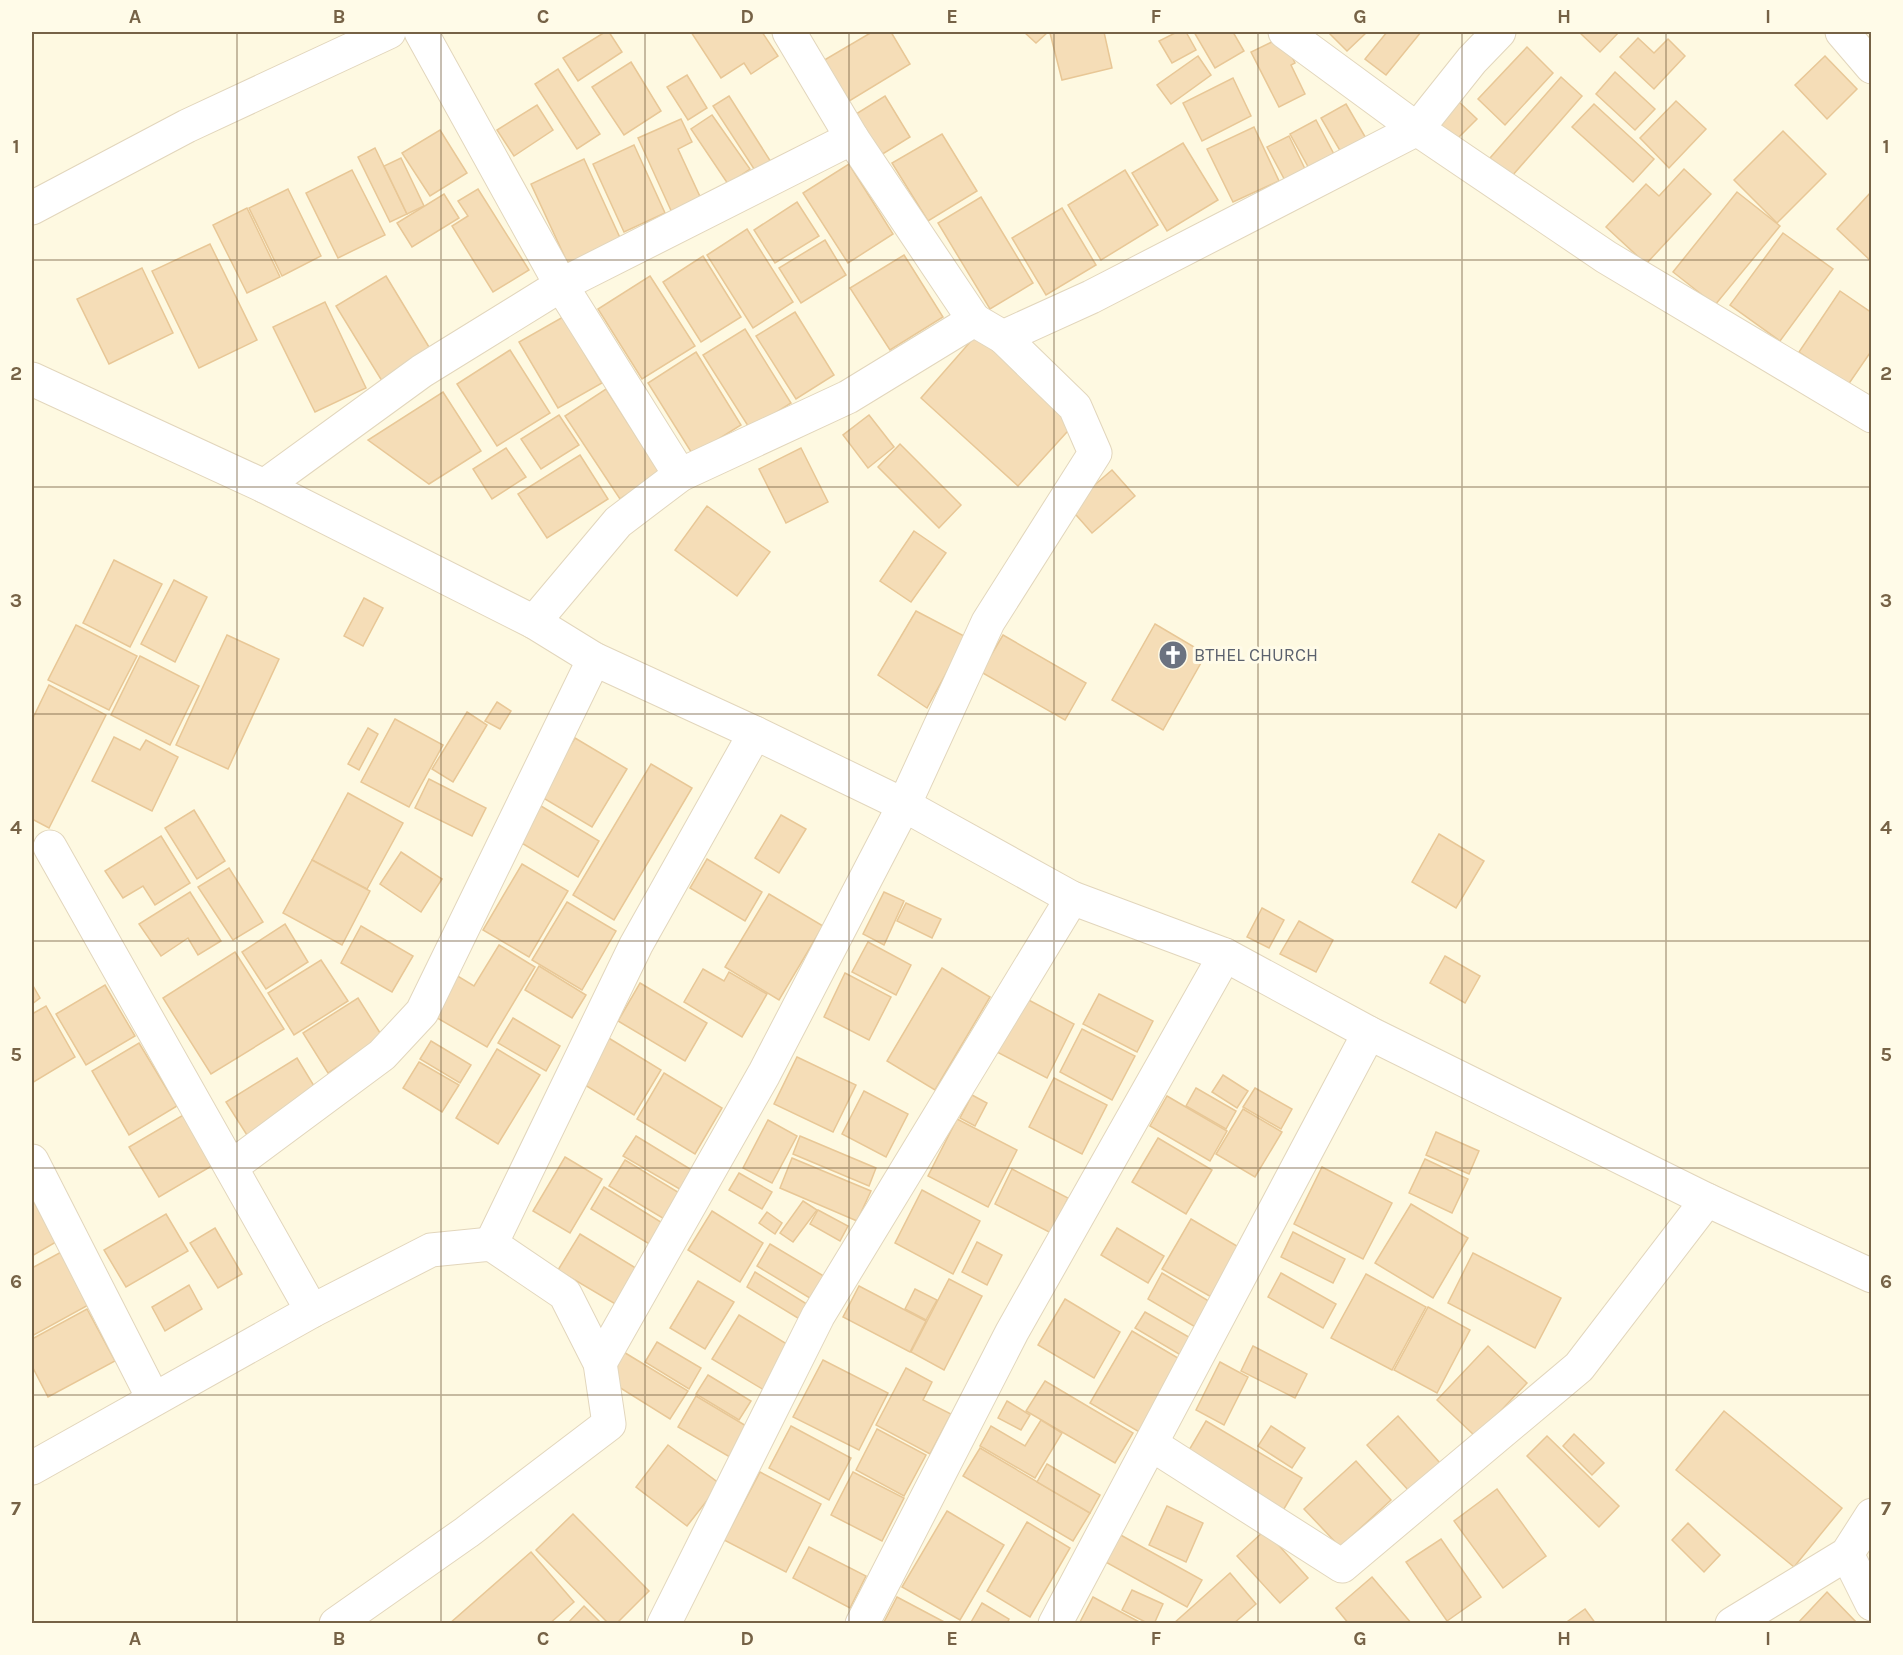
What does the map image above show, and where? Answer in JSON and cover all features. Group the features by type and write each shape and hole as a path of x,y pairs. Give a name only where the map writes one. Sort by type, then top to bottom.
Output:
{"street":[{"path":"32,208 187,126 389,32"},
{"path":"422,32 561,285 680,475"},
{"path":"600,1363 764,1074 904,805 988,622 1095,453 1075,407 1003,337 974,320 852,138 789,32"},
{"path":"1285,32 1416,129 1606,257 1872,416"},
{"path":"1003,337 1090,297 1416,129 1472,60 1499,32"},
{"path":"1842,32 1872,67"},
{"path":"264,486 423,371 561,285 852,138"},
{"path":"534,622 618,522 680,475 848,397 974,320"},
{"path":"32,379 264,486 534,622 594,659 904,805 1072,898 1225,955 1369,1033 1707,1200 1872,1276"},
{"path":"231,1167 382,1054 422,1012 594,659"},
{"path":"490,1244 636,945 755,733"},
{"path":"38,847 231,1167 312,1311"},
{"path":"664,1623 818,1316 1072,898"},
{"path":"862,1623 1012,1332 1225,955"},
{"path":"1055,1623 1369,1033"},
{"path":"32,1161 153,1398"},
{"path":"1151,1444 1342,1566 1579,1367 1707,1200"},
{"path":"32,1468 153,1398 312,1311 430,1250 490,1244 565,1294 600,1363 609,1424 467,1532 336,1623"},
{"path":"1732,1623 1847,1554 1872,1515"},
{"path":"1847,1554 1872,1604"}],"building":[{"path":"605,32 609,32 622,52 578,81 563,58"},
{"path":"691,32 762,32 778,56 751,74 744,63 721,78"},
{"path":"872,32 891,32 910,64 846,103 821,62"},
{"path":"1024,32 1048,32 1036,43"},
{"path":"1104,32 1112,68 1062,80 1050,33"},
{"path":"1177,32 1186,32 1196,50 1172,63 1159,41"},
{"path":"1194,32 1233,32 1244,51 1215,68"},
{"path":"1328,32 1367,32 1347,51"},
{"path":"1387,32 1421,32 1386,75 1365,59"},
{"path":"1579,32 1619,32 1600,52"},
{"path":"1282,37 1295,63 1291,65 1305,94 1279,107 1251,52"},
{"path":"1638,38 1654,53 1668,39 1685,56 1654,89 1620,57"},
{"path":"1527,47 1553,73 1505,125 1478,99"},
{"path":"1198,56 1211,75 1171,104 1157,85"},
{"path":"1825,56 1857,89 1827,119 1795,85"},
{"path":"631,62 661,111 624,135 592,87"},
{"path":"558,69 600,134 577,149 535,84"},
{"path":"1615,72 1655,109 1635,130 1596,94"},
{"path":"687,75 707,108 688,120 667,87"},
{"path":"1561,77 1582,96 1512,176 1490,158"},
{"path":"1233,78 1251,116 1202,141 1183,103"},
{"path":"729,96 771,162 756,172 713,106"},
{"path":"885,96 910,137 881,155 856,114"},
{"path":"1676,101 1706,129 1669,168 1640,138"},
{"path":"1459,102 1477,119 1449,147 1432,129"},
{"path":"1346,104 1367,140 1342,154 1321,118"},
{"path":"1594,104 1654,159 1633,182 1572,127"},
{"path":"537,105 553,130 514,156 497,130"},
{"path":"712,115 750,169 728,184 691,129"},
{"path":"681,119 692,142 678,149 703,203 674,217 638,138"},
{"path":"1316,120 1336,158 1311,172 1290,134"},
{"path":"1254,127 1279,181 1233,202 1207,149"},
{"path":"440,130 467,173 430,196 402,153"},
{"path":"1783,131 1826,174 1777,223 1734,180"},
{"path":"942,134 977,191 928,221 892,163"},
{"path":"1289,136 1308,175 1288,186 1267,147"},
{"path":"1183,143 1218,200 1167,231 1132,173"},
{"path":"634,145 665,213 624,232 593,164"},
{"path":"375,148 407,214 390,222 358,157"},
{"path":"401,158 424,206 407,214 384,166"},
{"path":"584,159 621,240 568,264 531,184"},
{"path":"849,164 893,234 848,263 803,193"},
{"path":"1684,169 1711,194 1646,264 1606,227 1646,184 1659,196"},
{"path":"352,170 385,235 338,258 306,193"},
{"path":"1125,170 1158,225 1101,260 1068,205"},
{"path":"288,189 321,256 282,276 249,208"},
{"path":"478,189 529,270 493,292 452,226 468,216 458,201"},
{"path":"1872,191 1872,262 1837,229"},
{"path":"1737,192 1780,226 1715,305 1673,272"},
{"path":"444,194 459,218 412,247 397,223"},
{"path":"981,197 1033,283 990,309 938,223"},
{"path":"797,202 819,236 775,263 754,230"},
{"path":"247,208 280,277 247,293 213,225"},
{"path":"1062,208 1096,265 1046,295 1012,238"},
{"path":"747,229 793,302 753,328 707,255"},
{"path":"1783,233 1833,269 1780,341 1730,305"},
{"path":"825,240 846,275 801,303 779,268"},
{"path":"210,244 257,340 199,368 152,271"},
{"path":"904,255 943,317 890,350 850,288"},
{"path":"703,256 741,317 701,342 663,282"},
{"path":"142,268 173,333 109,364 77,299"},
{"path":"386,276 432,352 382,381 336,306"},
{"path":"650,276 695,346 642,379 598,309"},
{"path":"1840,291 1872,313 1872,350 1848,385 1799,352"},
{"path":"325,302 366,388 315,412 273,327"},
{"path":"795,312 834,375 796,399 756,336"},
{"path":"563,317 602,383 558,408 519,342"},
{"path":"745,329 791,403 750,429 703,355"},
{"path":"978,333 1076,422 1018,486 921,398"},
{"path":"510,350 550,413 497,446 457,384"},
{"path":"696,352 741,425 693,455 648,383"},
{"path":"606,389 660,473 620,499 565,416"},
{"path":"443,392 481,451 429,484 368,440"},
{"path":"559,415 579,445 541,469 521,439"},
{"path":"869,415 894,447 868,468 843,435"},
{"path":"900,444 961,505 939,528 878,467"},
{"path":"506,448 526,477 492,499 473,469"},
{"path":"801,448 828,502 786,523 759,469"},
{"path":"580,455 608,499 547,538 518,494"},
{"path":"1112,470 1135,496 1092,533 1069,507"},
{"path":"707,506 770,552 737,596 675,550"},
{"path":"914,531 946,553 911,602 880,581"},
{"path":"114,560 162,584 130,647 83,623"},
{"path":"174,580 207,597 175,662 141,644"},
{"path":"364,598 383,608 363,646 344,636"},
{"path":"916,611 966,637 927,708 878,675"},
{"path":"1155,624 1206,654 1163,730 1112,700"},
{"path":"76,625 137,656 109,710 48,680"},
{"path":"227,635 279,659 228,769 176,745"},
{"path":"1003,635 1086,683 1065,720 981,672"},
{"path":"140,656 199,686 170,745 111,715"},
{"path":"49,685 106,715 49,828 32,819 32,720"},
{"path":"497,702 511,711 500,729 485,721"},
{"path":"467,712 487,725 453,782 432,769"},
{"path":"395,719 443,745 409,807 361,782"},
{"path":"368,728 378,734 359,770 348,764"},
{"path":"114,737 140,750 146,740 178,757 152,811 92,781"},
{"path":"575,738 627,769 592,827 540,796"},
{"path":"651,764 692,788 614,920 573,895"},
{"path":"429,779 486,808 472,836 415,808"},
{"path":"348,793 403,823 367,889 312,860"},
{"path":"536,803 599,841 578,877 515,839"},
{"path":"194,810 225,861 197,879 165,828"},
{"path":"781,815 806,829 779,873 755,858"},
{"path":"1439,834 1484,861 1456,908 1412,882"},
{"path":"161,836 190,883 155,905 143,886 123,898 105,871"},
{"path":"401,852 442,879 421,912 380,884"},
{"path":"707,859 762,892 745,921 690,888"},
{"path":"312,860 370,891 342,945 283,913"},
{"path":"522,864 568,891 529,957 483,930"},
{"path":"229,868 263,922 233,940 198,887"},
{"path":"190,892 221,941 198,955 188,938 161,956 139,924"},
{"path":"884,892 904,901 884,945 863,934"},
{"path":"769,894 823,926 779,1000 725,967"},
{"path":"567,902 616,931 582,990 532,960"},
{"path":"906,903 941,919 932,938 897,921"},
{"path":"1262,908 1284,920 1269,948 1247,937"},
{"path":"1299,921 1333,940 1316,972 1280,954"},
{"path":"285,924 308,962 266,989 242,952"},
{"path":"361,926 413,956 392,992 341,963"},
{"path":"868,942 911,965 896,995 852,972"},
{"path":"499,945 535,967 487,1047 427,1012 451,972 474,986"},
{"path":"235,952 284,1029 211,1074 163,998"},
{"path":"1445,956 1480,976 1465,1003 1430,983"},
{"path":"321,960 348,1001 294,1035 268,993"},
{"path":"539,966 586,995 572,1018 525,990"},
{"path":"942,968 990,997 935,1090 887,1061"},
{"path":"703,969 724,981 729,972 767,994 742,1037 684,1002"},
{"path":"845,973 891,997 869,1040 824,1017"},
{"path":"640,983 707,1023 685,1061 618,1021"},
{"path":"32,984 40,998 32,1004"},
{"path":"105,985 135,1036 86,1065 56,1014"},
{"path":"1099,994 1153,1021 1137,1052 1083,1024"},
{"path":"1023,997 1074,1024 1047,1078 995,1051"},
{"path":"358,998 387,1044 349,1059 328,1073 303,1033"},
{"path":"46,1006 75,1057 32,1083 32,1014"},
{"path":"513,1018 560,1046 546,1071 498,1043"},
{"path":"1082,1029 1135,1056 1112,1100 1060,1072"},
{"path":"607,1037 661,1070 634,1115 580,1082"},
{"path":"431,1041 471,1065 460,1083 420,1059"},
{"path":"139,1043 177,1106 129,1135 92,1071"},
{"path":"497,1049 540,1075 498,1144 456,1118"},
{"path":"797,1057 856,1085 833,1132 774,1104"},
{"path":"297,1058 322,1099 252,1143 226,1102"},
{"path":"419,1062 459,1085 442,1112 403,1088"},
{"path":"664,1073 722,1108 695,1154 637,1119"},
{"path":"1223,1075 1248,1091 1237,1108 1212,1092"},
{"path":"1054,1078 1107,1105 1082,1154 1029,1127"},
{"path":"1196,1088 1236,1111 1226,1129 1186,1106"},
{"path":"1255,1088 1292,1109 1281,1129 1243,1107"},
{"path":"864,1091 908,1114 886,1157 842,1134"},
{"path":"972,1095 987,1103 975,1126 960,1118"},
{"path":"1167,1096 1227,1131 1210,1161 1150,1126"},
{"path":"1243,1109 1282,1132 1255,1177 1216,1154"},
{"path":"185,1114 215,1164 159,1197 129,1147"},
{"path":"957,1119 1017,1150 988,1207 928,1176"},
{"path":"768,1120 797,1136 772,1183 743,1168"},
{"path":"1436,1132 1479,1151 1469,1174 1426,1155"},
{"path":"636,1136 695,1172 683,1191 623,1156"},
{"path":"800,1136 876,1168 869,1186 793,1154"},
{"path":"1158,1138 1212,1170 1186,1214 1132,1182"},
{"path":"565,1157 602,1179 570,1233 533,1211"},
{"path":"792,1158 871,1191 857,1221 780,1188"},
{"path":"1425,1159 1468,1179 1452,1213 1409,1193"},
{"path":"625,1160 681,1194 666,1220 609,1186"},
{"path":"1322,1167 1392,1203 1363,1259 1294,1224"},
{"path":"1012,1169 1068,1198 1051,1233 995,1204"},
{"path":"739,1173 772,1192 762,1209 729,1190"},
{"path":"604,1187 664,1224 651,1245 591,1209"},
{"path":"922,1190 980,1221 953,1274 895,1243"},
{"path":"803,1201 817,1210 793,1242 780,1233"},
{"path":"34,1202 56,1242 32,1256 32,1204"},
{"path":"1411,1204 1468,1238 1433,1298 1375,1263"},
{"path":"818,1210 848,1226 840,1241 810,1224"},
{"path":"712,1211 763,1243 740,1282 688,1250"},
{"path":"767,1212 782,1223 775,1234 759,1223"},
{"path":"166,1214 188,1251 126,1287 104,1250"},
{"path":"1191,1219 1242,1249 1213,1298 1162,1269"},
{"path":"215,1228 242,1274 218,1288 190,1243"},
{"path":"1117,1228 1164,1256 1148,1283 1101,1255"},
{"path":"1293,1232 1345,1259 1333,1283 1281,1257"},
{"path":"580,1234 639,1270 617,1305 558,1270"},
{"path":"977,1242 1002,1255 987,1285 962,1272"},
{"path":"770,1244 827,1278 813,1300 757,1266"},
{"path":"63,1251 92,1303 32,1336 32,1268"},
{"path":"1473,1253 1561,1298 1535,1348 1448,1303"},
{"path":"755,1272 810,1306 801,1320 747,1287"},
{"path":"1162,1273 1212,1303 1197,1328 1148,1299"},
{"path":"1281,1273 1336,1304 1323,1328 1268,1297"},
{"path":"1366,1274 1426,1307 1392,1370 1331,1338"},
{"path":"949,1279 982,1296 944,1370 911,1352"},
{"path":"698,1281 734,1302 705,1349 670,1328"},
{"path":"189,1285 202,1309 165,1331 152,1307"},
{"path":"859,1286 926,1321 910,1352 843,1317"},
{"path":"915,1289 937,1300 926,1320 905,1309"},
{"path":"1065,1299 1120,1332 1094,1378 1038,1345"},
{"path":"1428,1307 1470,1330 1437,1393 1394,1370"},
{"path":"87,1309 115,1361 48,1397 32,1366 32,1339"},
{"path":"1145,1312 1194,1340 1184,1357 1135,1328"},
{"path":"739,1315 790,1346 764,1390 712,1359"},
{"path":"1132,1331 1183,1361 1141,1433 1090,1403"},
{"path":"657,1342 701,1368 689,1389 645,1362"},
{"path":"1253,1346 1307,1374 1295,1398 1241,1371"},
{"path":"1488,1346 1527,1383 1476,1437 1437,1400"},
{"path":"622,1351 688,1391 670,1419 606,1379"},
{"path":"823,1360 888,1393 859,1450 793,1417"},
{"path":"1220,1362 1248,1377 1224,1425 1196,1410"},
{"path":"906,1368 932,1382 923,1400 951,1414 930,1454 876,1425"},
{"path":"708,1375 751,1401 739,1420 696,1394"},
{"path":"1045,1381 1133,1433 1115,1463 1026,1411"},
{"path":"696,1396 753,1430 735,1460 678,1427"},
{"path":"1007,1401 1030,1415 1021,1430 998,1418"},
{"path":"1724,1411 1842,1508 1794,1567 1676,1470"},
{"path":"1398,1416 1440,1463 1409,1491 1367,1445"},
{"path":"1041,1420 1062,1433 1035,1478 980,1446 991,1426 1025,1446"},
{"path":"1206,1421 1302,1478 1281,1514 1185,1457"},
{"path":"791,1426 851,1458 829,1500 769,1468"},
{"path":"1271,1426 1305,1448 1292,1468 1258,1446"},
{"path":"877,1429 926,1455 904,1496 856,1470"},
{"path":"1574,1434 1604,1463 1592,1475 1563,1446"},
{"path":"1547,1436 1619,1506 1599,1527 1527,1456"},
{"path":"668,1445 720,1484 687,1526 636,1487"},
{"path":"980,1448 1090,1513 1073,1541 963,1476"},
{"path":"1356,1461 1391,1500 1340,1547 1304,1509"},
{"path":"1047,1464 1100,1495 1090,1513 1037,1482"},
{"path":"760,1472 821,1504 786,1572 724,1540"},
{"path":"853,1472 904,1498 882,1541 831,1515"},
{"path":"1497,1489 1546,1556 1503,1588 1454,1521"},
{"path":"1167,1506 1203,1523 1186,1562 1149,1545"},
{"path":"947,1511 1004,1545 960,1620 902,1587"},
{"path":"573,1514 649,1591 616,1624 609,1624 536,1550"},
{"path":"1027,1522 1070,1548 1030,1617 987,1591"},
{"path":"1688,1523 1720,1555 1704,1572 1672,1540"},
{"path":"1265,1530 1308,1578 1280,1603 1237,1556"},
{"path":"1117,1533 1202,1580 1187,1607 1102,1560"},
{"path":"1441,1539 1481,1597 1447,1621 1406,1562"},
{"path":"809,1547 866,1576 850,1608 793,1578"},
{"path":"531,1552 574,1602 549,1624 449,1624"},
{"path":"1230,1573 1256,1604 1233,1624 1173,1624"},
{"path":"1372,1577 1412,1624 1349,1624 1336,1608"},
{"path":"1132,1590 1163,1604 1154,1624 1149,1624 1122,1610"},
{"path":"1827,1592 1858,1624 1797,1624"},
{"path":"897,1597 948,1624 883,1624"},
{"path":"1093,1597 1143,1624 1079,1624"},
{"path":"982,1603 1009,1619 1007,1624 970,1624"},
{"path":"584,1606 602,1624 567,1624"},
{"path":"1585,1609 1596,1624 1564,1624"}],"place":[{"name":"BTHEL CHURCH","path":"1173,655"}]}
